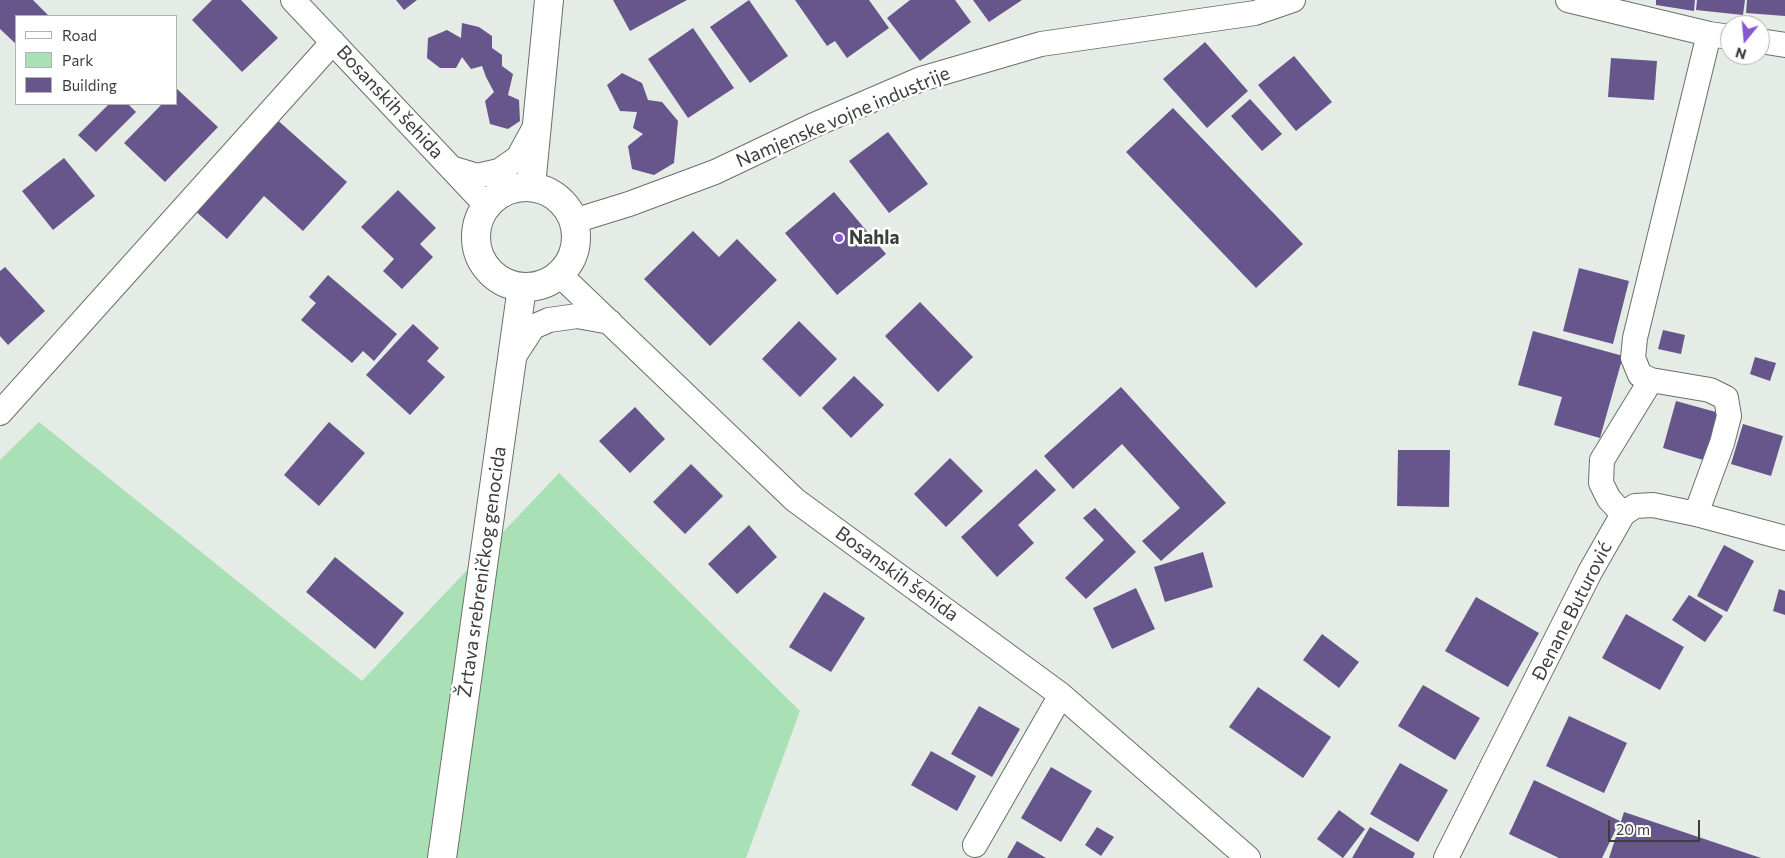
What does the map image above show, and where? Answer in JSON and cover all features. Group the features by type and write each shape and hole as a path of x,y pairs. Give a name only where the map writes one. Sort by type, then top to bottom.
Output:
{"street":[{"name":"Bosanskih šehida","path":"293,0 486,205"},
{"path":"531,186 549,0"},
{"name":"Namjenske vojne industrije","path":"574,221 628,204 715,172 814,125 921,79 1041,44 1254,13 1294,0"},
{"path":"1568,0 1719,36 1634,338 1633,358 1640,375 1650,380 1710,390 1726,398 1730,416 1722,444 1696,514"},
{"path":"0,413 333,42"},
{"path":"1770,42 1785,44"},
{"path":"451,168 477,176 499,171 518,158 538,121"},
{"path":"531,186 547,191 561,200 571,213 574,221 576,246 571,261 560,275 546,284 530,288 513,286 498,280 486,268 478,253 475,237 478,220 486,205 498,194 514,188 531,186"},
{"name":"Bosanskih šehida","path":"560,275 796,500 1061,695 1248,858"},
{"name":"Žrtava srebreničkog genocida","path":"442,858 522,287"},
{"path":"512,360 533,327 549,320 577,316 610,322"},
{"path":"1650,380 1602,460 1601,483 1609,499 1623,514 1635,506 1653,505 1696,514 1785,538"},
{"name":"Đenane Buturović","path":"1446,858 1590,572 1623,514"},
{"path":"976,844 1061,695"}],"green space":[{"path":"39,422 362,681 559,473 800,711 746,858 0,858 0,460"}],"building":[{"path":"0,0 33,0 48,15 15,15 15,43 0,29"},
{"path":"212,0 241,0 278,38 242,72 192,20"},
{"path":"396,0 417,0 404,10"},
{"path":"613,0 687,0 630,31"},
{"path":"749,0 788,56 750,83 710,27"},
{"path":"795,0 869,0 889,28 847,58 835,41 827,46"},
{"path":"910,0 955,0 971,22 920,61 887,18"},
{"path":"973,0 1022,0 989,22"},
{"path":"1656,0 1695,0 1694,11 1656,5"},
{"path":"1697,0 1745,0 1743,15 1696,10"},
{"path":"1747,0 1785,0 1785,16 1746,13"},
{"path":"462,23 479,27 492,36 492,48 502,55 502,66 513,74 508,95 519,100 520,121 508,129 490,124 485,101 494,92 482,66 471,69 462,57 456,68 440,68 427,58 428,38 447,30 461,38"},
{"path":"693,28 734,88 688,118 648,59"},
{"path":"1205,42 1248,91 1207,128 1163,79"},
{"path":"1294,56 1332,102 1296,131 1258,85"},
{"path":"1611,58 1657,61 1654,100 1608,97"},
{"path":"622,73 642,83 648,100 662,102 678,121 674,163 654,175 632,169 628,146 643,134 633,128 637,112 620,111 607,85"},
{"path":"178,90 218,127 165,182 124,143 161,105 178,105"},
{"path":"1250,99 1282,134 1262,151 1231,116"},
{"path":"108,105 129,105 136,112 96,152 78,135"},
{"path":"1173,108 1303,244 1256,288 1126,152"},
{"path":"274,117 347,182 303,231 264,196 227,239 193,209"},
{"path":"888,132 928,184 889,213 849,161"},
{"path":"64,158 95,196 53,230 22,191"},
{"path":"398,190 436,228 420,244 433,257 402,289 383,271 394,259 361,227"},
{"path":"834,192 886,254 837,295 785,233"},
{"path":"693,231 719,257 737,239 777,280 710,346 644,279"},
{"path":"5,267 45,311 8,345 0,336 0,271"},
{"path":"1579,268 1629,281 1613,344 1563,331"},
{"path":"328,275 397,334 374,361 363,351 352,363 301,320 316,303 309,297"},
{"path":"920,302 973,357 938,392 885,336"},
{"path":"799,321 837,359 800,397 762,359"},
{"path":"413,324 439,348 427,361 445,377 410,415 366,375"},
{"path":"1663,330 1685,335 1681,354 1658,349"},
{"path":"1533,331 1623,356 1600,438 1554,425 1562,397 1518,385"},
{"path":"1755,357 1776,363 1770,381 1750,374"},
{"path":"854,376 884,405 851,438 822,408"},
{"path":"1121,387 1226,503 1161,561 1142,541 1180,508 1122,444 1073,489 1044,456"},
{"path":"1676,401 1723,414 1710,462 1663,448"},
{"path":"635,407 665,439 630,473 599,441"},
{"path":"329,422 365,453 319,506 284,475"},
{"path":"1743,424 1783,436 1771,476 1731,464"},
{"path":"1398,450 1450,450 1449,507 1397,506"},
{"path":"950,458 983,491 946,527 914,494"},
{"path":"691,464 723,496 685,534 653,502"},
{"path":"1036,469 1056,490 1018,525 1034,543 997,577 961,537"},
{"path":"1095,508 1136,552 1086,599 1065,578 1104,540 1083,518"},
{"path":"749,525 777,557 737,594 708,564"},
{"path":"1724,545 1754,561 1727,612 1697,596"},
{"path":"1203,552 1213,587 1165,602 1154,567"},
{"path":"335,557 404,613 375,649 306,592"},
{"path":"1136,588 1155,629 1112,649 1093,608"},
{"path":"1779,589 1785,591 1785,615 1773,611"},
{"path":"824,592 865,618 831,672 789,647"},
{"path":"1689,595 1723,616 1705,642 1672,620"},
{"path":"1476,597 1539,633 1508,687 1445,651"},
{"path":"1626,614 1684,647 1660,690 1602,658"},
{"path":"1322,634 1359,662 1339,688 1303,660"},
{"path":"1423,685 1480,718 1455,760 1398,726"},
{"path":"1258,687 1331,737 1303,778 1229,727"},
{"path":"979,706 1020,729 992,777 951,754"},
{"path":"1569,716 1627,743 1604,793 1546,766"},
{"path":"931,751 976,776 957,811 911,785"},
{"path":"1400,763 1448,790 1418,842 1370,814"},
{"path":"1051,767 1092,791 1061,842 1021,818"},
{"path":"1534,780 1620,821 1602,858 1559,858 1509,834"},
{"path":"1339,810 1365,829 1343,858 1317,839"},
{"path":"1624,812 1761,858 1609,858"},
{"path":"1097,827 1114,837 1101,856 1085,845"},
{"path":"1370,827 1415,853 1413,858 1352,858"},
{"path":"1017,841 1046,858 1007,858"}],"place":[{"name":"Nahla","path":"839,238"}]}
